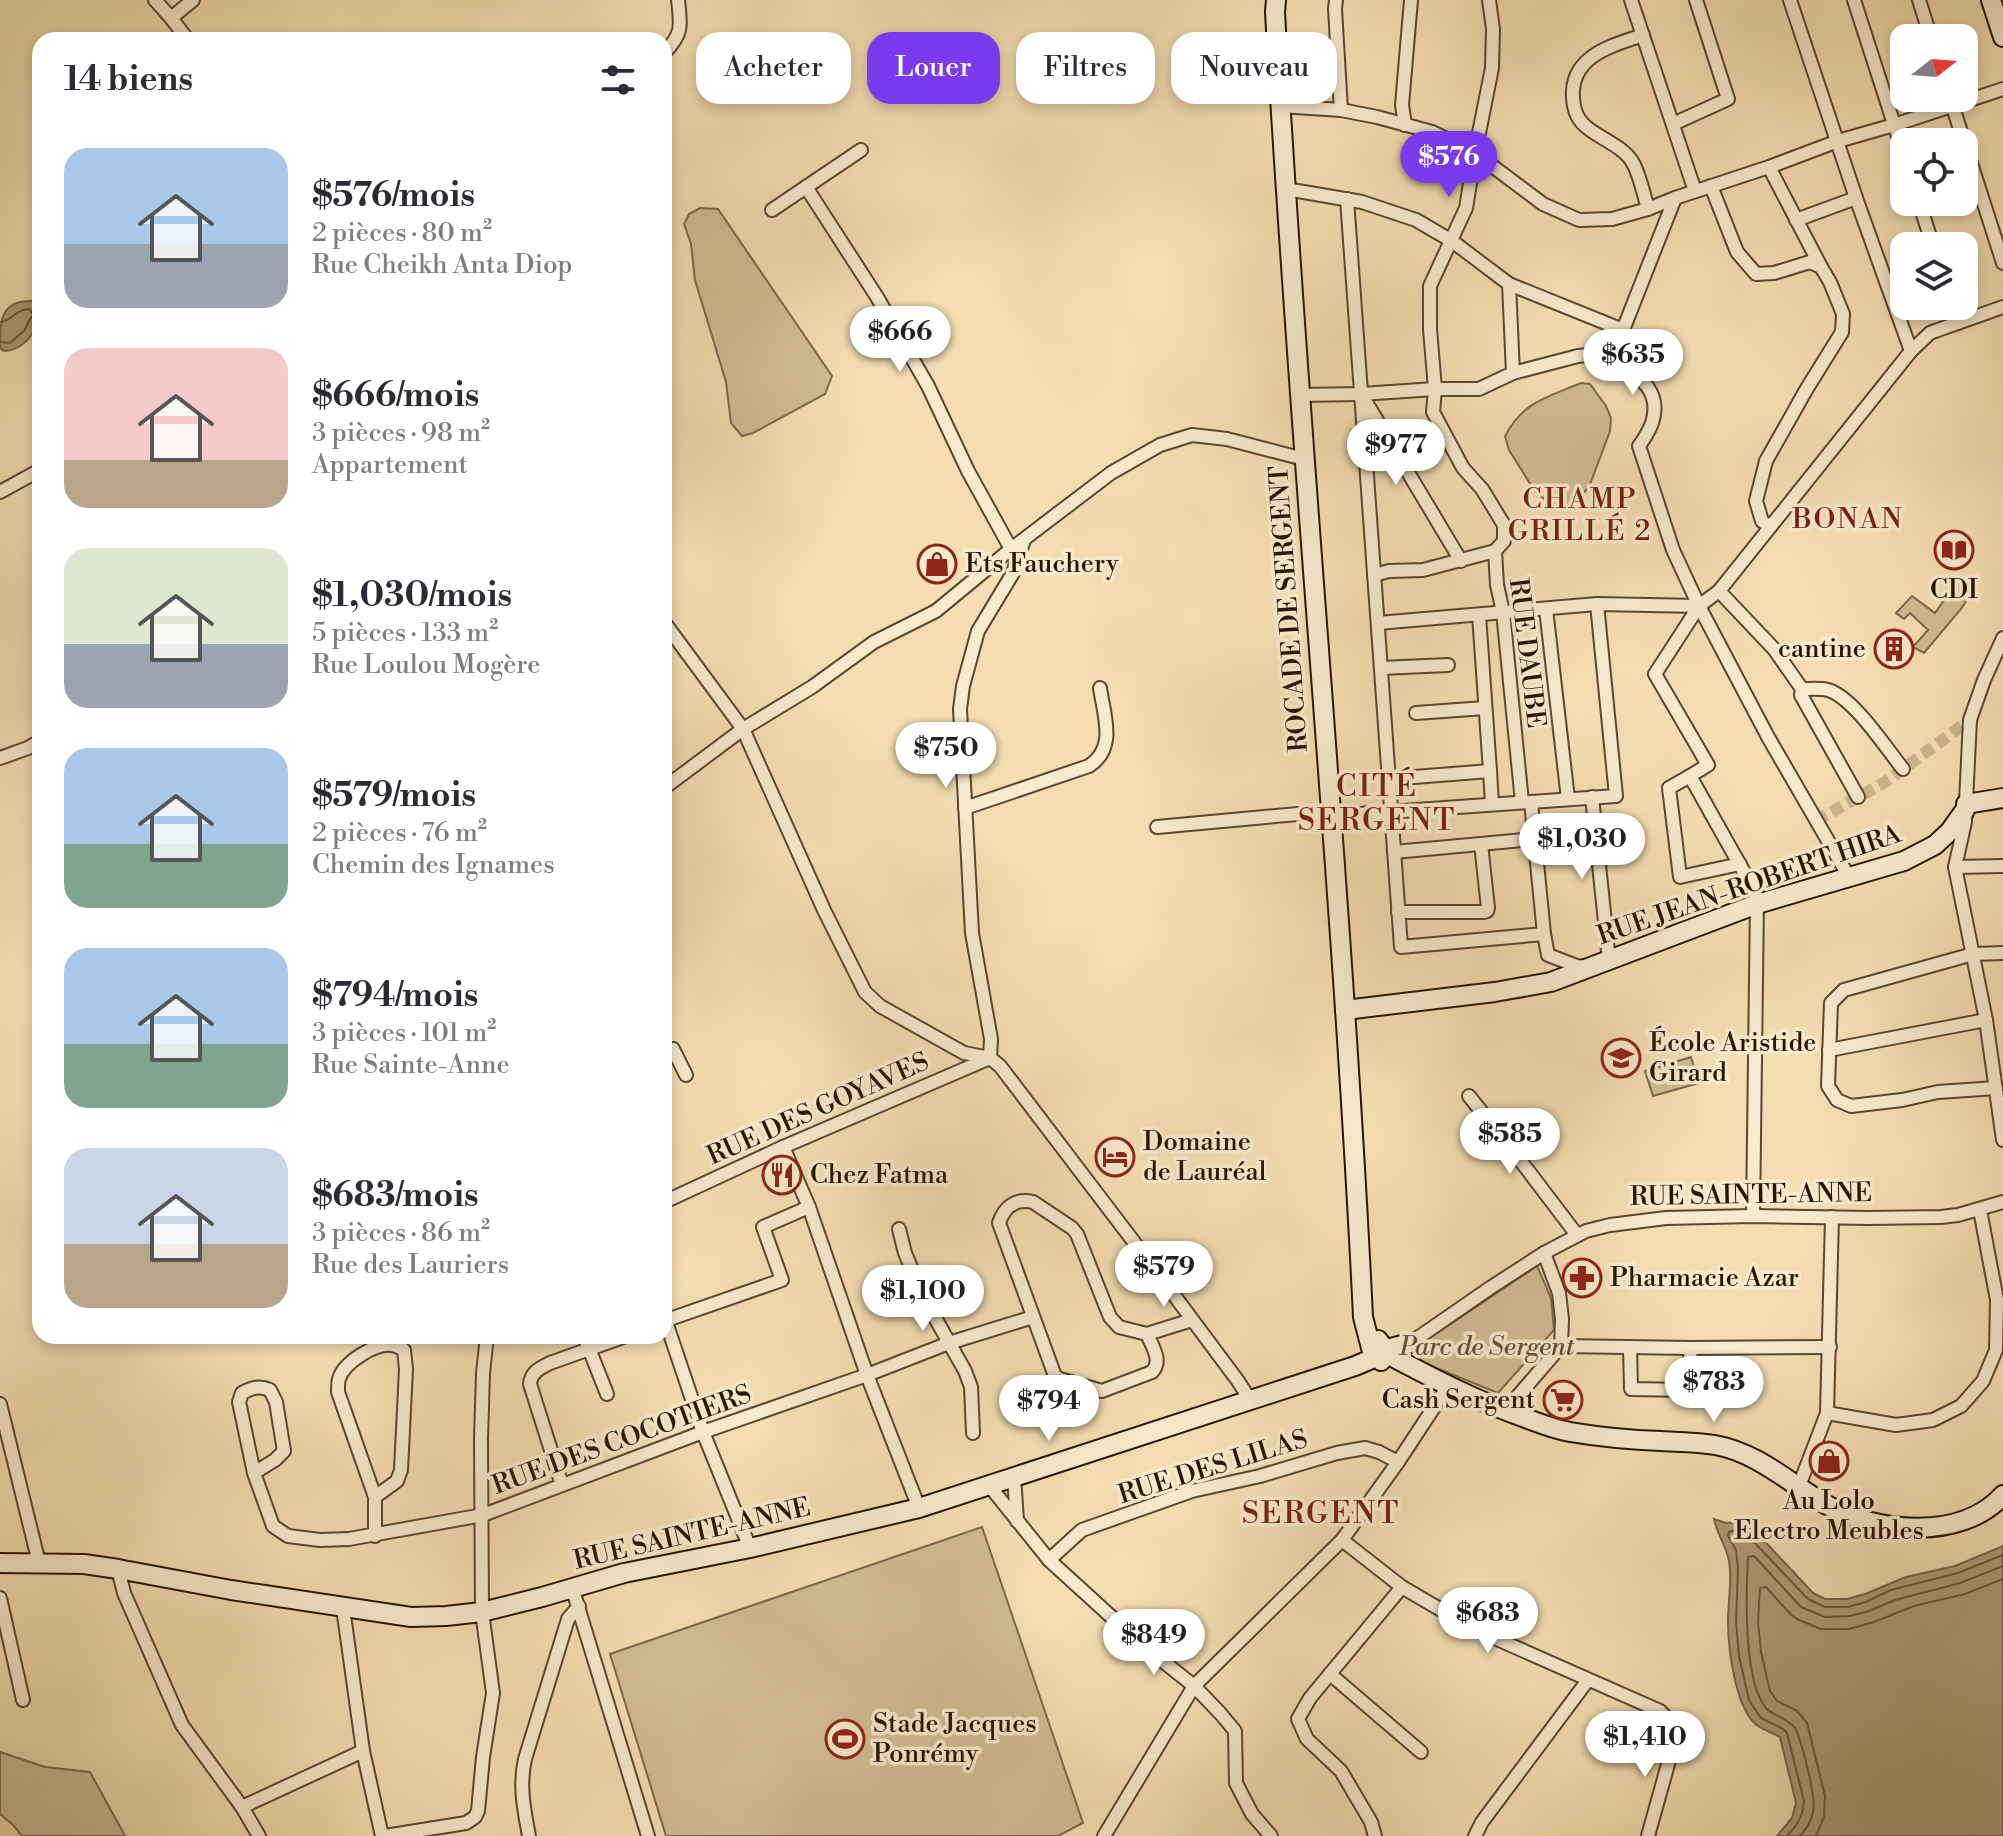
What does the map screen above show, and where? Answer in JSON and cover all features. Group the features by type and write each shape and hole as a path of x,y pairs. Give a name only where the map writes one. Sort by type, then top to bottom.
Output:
{"main road":[{"name":"ROCADE DE SERGENT","path":"1276,0 1299,395 1354,1134 1363,1317 1383,1355"},
{"path":"1991,0 2003,37"},
{"path":"1965,807 2003,798"},
{"name":"RUE JEAN-ROBERT HIRA","path":"1345,1010 1495,992 1554,981 1757,904 1904,861 1935,845 1950,831 1965,807"},
{"name":"RUE SAINTE-ANNE","path":"0,1563 84,1564 411,1617 482,1612 624,1573 750,1548 919,1508 1355,1366 1410,1343"},
{"path":"1383,1355 1505,1411 1568,1432 1714,1445 1738,1451 1826,1505 1884,1525 1937,1528 1979,1514 2003,1495"}],"street":[{"path":"155,0 182,32"},
{"path":"171,18 193,0"},
{"path":"672,45 678,39 678,0"},
{"path":"1336,0 1341,110"},
{"path":"1405,125 1402,105 1411,0"},
{"path":"1435,389 1430,286 1466,208 1492,68 1493,29 1489,0"},
{"path":"1631,0 1695,191"},
{"path":"1673,124 1728,99 1696,0"},
{"path":"1790,0 1911,351"},
{"path":"1854,0 1895,128"},
{"path":"1919,0 1927,24"},
{"path":"1643,35 1604,48 1582,64 1572,90 1574,111 1587,128 1617,147 1632,162 1648,209"},
{"path":"1978,95 2003,89"},
{"path":"1280,106 1341,110 1432,132 1475,153 1543,204 1579,220 1612,219 1648,209 1926,112"},
{"path":"1954,112 2003,263"},
{"path":"772,210 861,150"},
{"path":"1769,167 1830,282 1843,314 1842,332 1766,461 1756,501 1762,521 1770,527"},
{"path":"1711,186 1737,252 1756,274 1774,273 1810,262 1821,267"},
{"path":"806,187 866,277 928,386 968,471 1011,549"},
{"path":"1286,189 1362,202 1416,220 1452,241 1509,284 1623,330"},
{"path":"1675,198 1623,330 1617,362 1648,384 1655,408 1652,425 1639,446 1673,550 1768,737 1849,877"},
{"path":"1796,220 1856,198"},
{"path":"1347,199 1401,947 1544,934"},
{"path":"1509,284 1513,373"},
{"path":"1740,864 1680,877 1669,788 1708,765 1655,674 1699,606 1719,591 1911,351 1930,333 2003,307"},
{"path":"1299,395 1479,389 1513,373 1578,356 1617,352"},
{"name":"RUE DAUBE","path":"1435,389 1433,412 1448,442 1504,525 1504,541 1495,551 1497,585 1526,802 1534,839 1544,934 1554,981"},
{"path":"1361,394 1461,561"},
{"path":"672,782 743,729 812,687 874,642 936,611 1111,473 1160,445 1192,435 1227,439 1304,459"},
{"path":"0,492 32,474"},
{"path":"990,1058 991,1039 972,933 960,709 978,631 1013,573 1024,540"},
{"path":"1374,575 1389,571 1423,570 1495,551"},
{"path":"1719,591 1774,649 1802,689 1801,695 1858,797"},
{"path":"1378,623 1597,604 1699,606"},
{"path":"1157,827 1298,814 1331,816 1616,796 1597,604"},
{"path":"1546,609 1568,799"},
{"path":"1479,615 1492,804"},
{"path":"672,633 743,729 824,910 865,992 880,1006 964,1053 990,1058 1000,1066 1250,1400"},
{"path":"2002,642 1984,679 1970,720 1965,822 1956,863 1986,1020 1996,1044 1996,1088 2003,1140"},
{"path":"1381,668 1448,665"},
{"path":"965,808 1089,766 1098,759 1105,748 1107,732 1100,688"},
{"path":"1802,689 1826,689 1852,705 1903,769"},
{"path":"1416,713 1485,708"},
{"path":"0,758 32,746"},
{"path":"1389,779 1490,771"},
{"path":"1690,776 1754,890 1757,904 1753,1216"},
{"path":"1592,797 1609,961"},
{"path":"1394,852 1534,839"},
{"path":"1398,912 1487,911 1481,844"},
{"path":"1935,845 1943,848 1956,863 2003,866"},
{"path":"1996,1088 1938,1092 1851,1106 1837,1100 1828,1086 1831,1003 1844,990 1973,954 2003,953"},
{"path":"1548,955 1590,968"},
{"path":"1829,1050 1986,1020"},
{"path":"672,1049 686,1075"},
{"name":"RUE DES GOYAVES","path":"672,1198 990,1058"},
{"path":"1469,1096 1577,1235"},
{"path":"783,1147 809,1207 867,1375 919,1508"},
{"path":"1147,1334 1158,1361 1154,1370 1108,1389 1095,1390 1055,1376 999,1223 1002,1212 1016,1202 1033,1202 1072,1228 1110,1317 1119,1327 1147,1334 1192,1320"},
{"name":"RUE SAINTE-ANNE","path":"1410,1343 1544,1253 1586,1231 1666,1218 1941,1217 2003,1202"},
{"path":"672,1317 782,1280 763,1227 809,1207"},
{"path":"1827,1413 1896,1425 1933,1420 1961,1406 1983,1381 1996,1350 1997,1300 1980,1210"},
{"path":"1799,1486 1827,1413 1832,1217"},
{"path":"899,1229 912,1272 971,1387 973,1433"},
{"path":"1505,1411 1561,1346 1559,1293 1544,1253"},
{"name":"RUE DES COCOTIERS","path":"254,1473 284,1451 276,1402 270,1390 262,1387 242,1393 239,1402 254,1473 273,1526 288,1536 320,1540 349,1539 483,1515 949,1343 1033,1317"},
{"path":"672,1340 703,1432 750,1548"},
{"path":"343,1608 363,1751 383,1836 466,1823 478,1811 493,1693 482,1612 481,1439 486,1344"},
{"path":"587,1344 607,1394"},
{"path":"562,1485 530,1379 540,1368 605,1344"},
{"path":"375,1497 397,1481 401,1470 406,1369 404,1350 396,1345 386,1345 358,1356 346,1365 338,1380 338,1392 375,1497 375,1536"},
{"path":"1561,1346 1830,1347"},
{"path":"1630,1347 1631,1389 1687,1390 1691,1348"},
{"path":"1104,1836 1194,1686 1342,1540 1448,1386"},
{"path":"0,1404 39,1563"},
{"name":"RUE DES LILAS","path":"1049,1560 1082,1530 1192,1491 1365,1448 1398,1462"},
{"path":"1014,1476 1017,1521"},
{"path":"988,1484 1049,1560 1139,1642 1194,1686 1235,1731 1236,1783 1252,1814 1271,1836"},
{"path":"1342,1540 1402,1587 1472,1628 1660,1711 1670,1722 1675,1739 1648,1836"},
{"path":"118,1569 124,1593 182,1725 242,1807 259,1836"},
{"path":"572,1587 648,1836"},
{"path":"1375,1836 1371,1822 1341,1771 1307,1739 1298,1719 1310,1698 1402,1587"},
{"path":"0,1598 23,1700"},
{"path":"529,1836 522,1790 523,1767 568,1619 579,1606"},
{"path":"1330,1674 1421,1752"},
{"path":"1475,1836 1482,1822 1588,1680"},
{"path":"242,1807 363,1751"}],"green space":[{"path":"700,208 718,209 832,376 825,394 742,436 731,423 726,382 695,280 691,244 684,224 689,214"},
{"path":"1581,383 1590,384 1606,406 1611,418 1610,431 1589,487 1574,503 1561,507 1547,502 1534,490 1509,450 1505,436 1528,408"},
{"path":"1959,579 1973,590 1961,609 1924,653 1913,647 1928,630 1910,613 1904,619 1896,613 1912,596 1935,613"},
{"path":"1691,1057 1699,1083 1653,1096 1645,1071"},
{"name":"Parc de Sergent","path":"1537,1266 1551,1298 1554,1330 1498,1393 1424,1363 1412,1350"},
{"name":"Stade Jacques Ponrémy","path":"982,1527 1083,1823 1058,1836 666,1836 610,1654"},
{"path":"0,1752 45,1767 90,1772 125,1836 22,1836 0,1814"}],"water":[{"path":"23,301 32,301 32,334 20,346 4,351 0,348 4,314 8,308"},
{"path":"1714,1519 1726,1523 1738,1522 1755,1531 1813,1593 1825,1599 1847,1599 1865,1594 1906,1577 1955,1566 2003,1546 2003,1836 1777,1836 1792,1818 1796,1803 1780,1737 1758,1726 1750,1718 1738,1693 1728,1632 1729,1564"}],"tunnel":[{"path":"1816,821 1885,782 1970,720"}],"place":[{"name":"CDI","path":"1954,550"},
{"name":"Ets Fauchery","path":"937,564"},
{"name":"cantine","path":"1894,649"},
{"name":"École Aristide Girard","path":"1621,1058"},
{"name":"Domaine de Lauréal","path":"1115,1157"},
{"name":"Chez Fatma","path":"782,1175"},
{"name":"Pharmacie Azar","path":"1582,1278"},
{"name":"Cash Sergent","path":"1563,1400"},
{"name":"Au Lolo Electro Meubles","path":"1829,1461"},
{"name":"Stade Jacques Ponrémy","path":"845,1739"}],"district":[{"name":"CHAMP GRILLÉ 2","path":"1580,515"},
{"name":"BONAN","path":"1848,519"},
{"name":"CITÉ SERGENT","path":"1377,804"},
{"name":"SERGENT","path":"1321,1514"}]}
